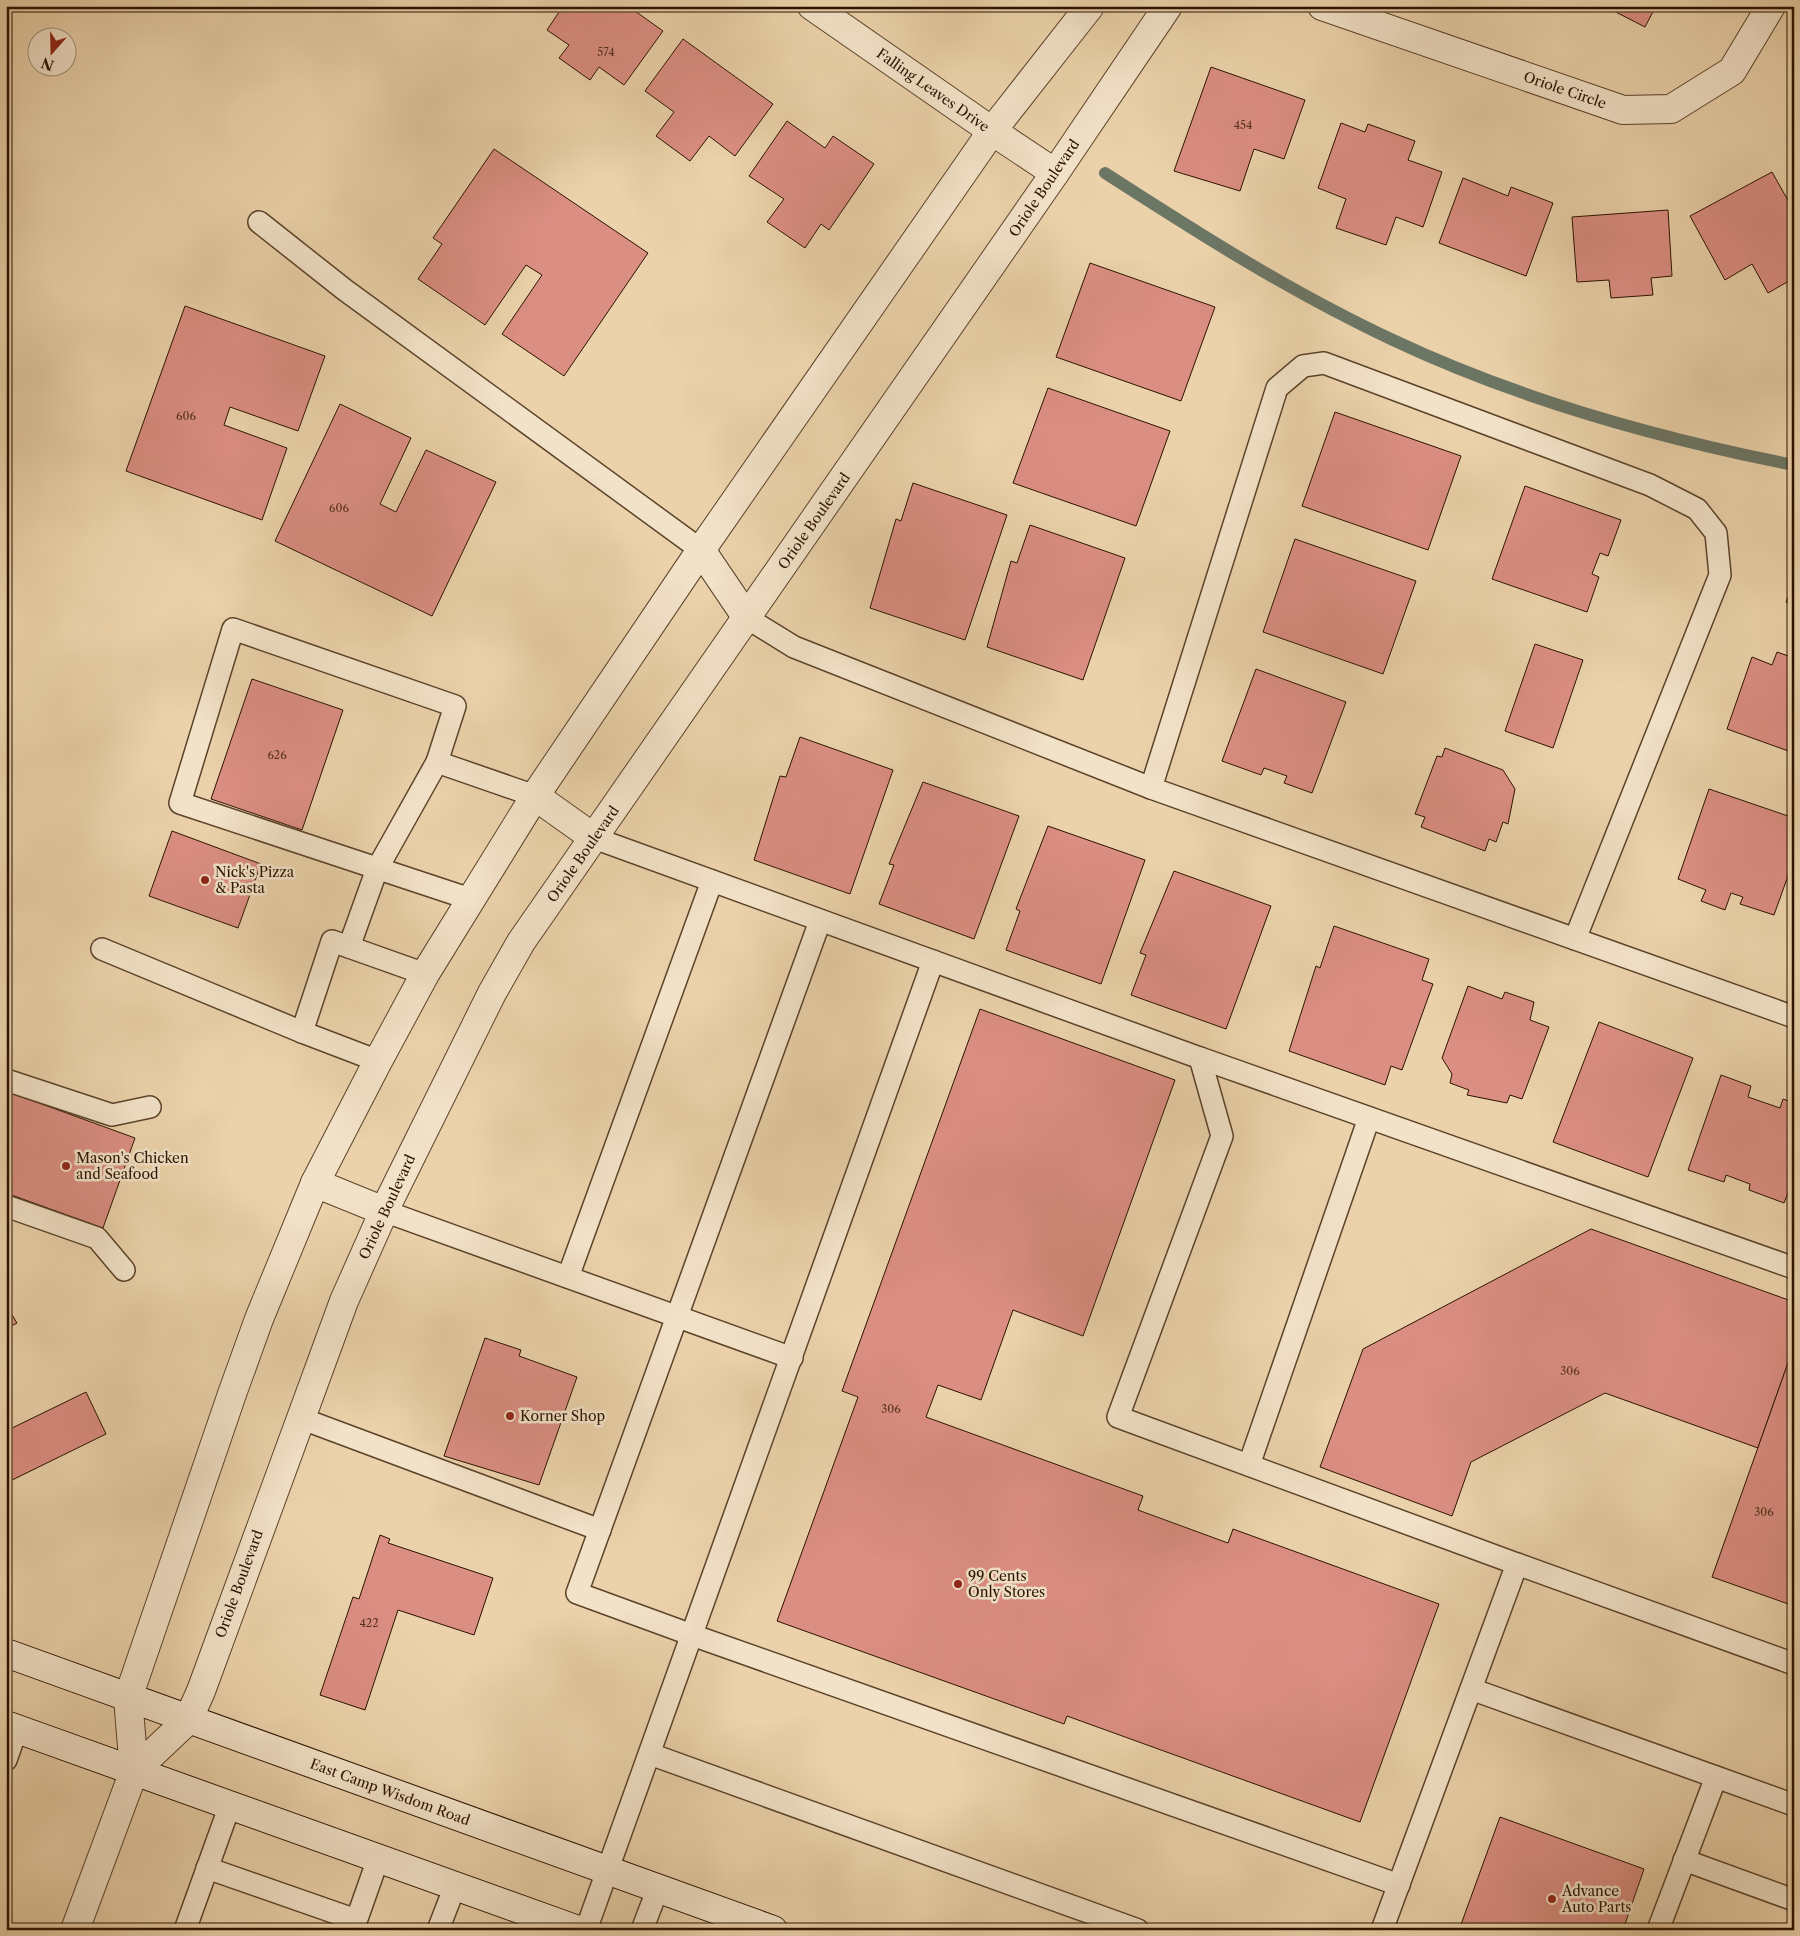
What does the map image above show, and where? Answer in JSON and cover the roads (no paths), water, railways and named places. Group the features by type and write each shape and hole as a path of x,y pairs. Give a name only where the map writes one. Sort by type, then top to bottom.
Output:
{"street":[{"name":"Falling Leaves Drive","path":"812,6 1055,174"},
{"name":"Oriole Boulevard","path":"75,1930 134,1771 128,1698 239,1375 315,1183 378,1061 425,974 535,796 701,550 992,131 1090,6"},
{"name":"Oriole Boulevard","path":"134,1771 188,1720 201,1691 344,1301 384,1210 497,984 521,942 1055,174 1168,6"},
{"name":"Oriole Circle","path":"1322,6 1623,110 1672,109 1732,70 1771,6"},
{"path":"701,550 747,618"},
{"path":"535,796 594,838"},
{"path":"315,1183 384,1210"},
{"name":"East Camp Wisdom Road","path":"6,1654 773,1930"},
{"path":"12,1727 578,1930"}],"lane":[{"path":"259,222 345,290 701,550"},
{"path":"1150,788 1278,388 1303,366 1324,363 1650,485 1697,509 1716,533 1720,575 1575,939"},
{"path":"747,618 794,647 1150,788 1794,1017"},
{"path":"349,947 377,869 438,762 455,706 233,629 180,803 377,869 470,899"},
{"path":"438,762 535,796"},
{"path":"594,838 1200,1058 1794,1268"},
{"path":"568,1277 712,882"},
{"path":"820,921 577,1593 1399,1884"},
{"path":"302,1032 332,941 425,974"},
{"path":"102,949 302,1032 378,1061"},
{"path":"586,1930 933,961"},
{"path":"1200,1058 1222,1136 1118,1417 1794,1664"},
{"path":"6,1080 112,1115 150,1106"},
{"path":"1249,1465 1369,1118"},
{"path":"6,1206 97,1238 124,1270"},
{"path":"384,1210 792,1358"},
{"path":"300,1418 600,1530"},
{"path":"1382,1930 1517,1564"},
{"path":"1471,1689 1794,1805"},
{"path":"6,1760 12,1727"},
{"path":"650,1754 1099,1923 1138,1930"},
{"path":"1658,1930 1716,1777"},
{"path":"185,1930 230,1805"},
{"path":"207,1868 354,1925 378,1859"},
{"path":"1684,1860 1794,1900"},
{"path":"438,1930 455,1886"},
{"path":"642,1930 658,1888"}],"waterway":[{"path":"1105,173 1210,240 1318,303 1441,361 1490,381 1590,415 1691,443 1794,465"}],"place":[{"name":"Nick's Pizza & Pasta","path":"205,880"},
{"name":"Mason's Chicken and Seafood","path":"66,1166"},
{"name":"Korner Shop","path":"510,1416"},
{"name":"99 Cents Only Stores","path":"958,1584"},
{"name":"Advance Auto Parts","path":"1552,1899"}]}
